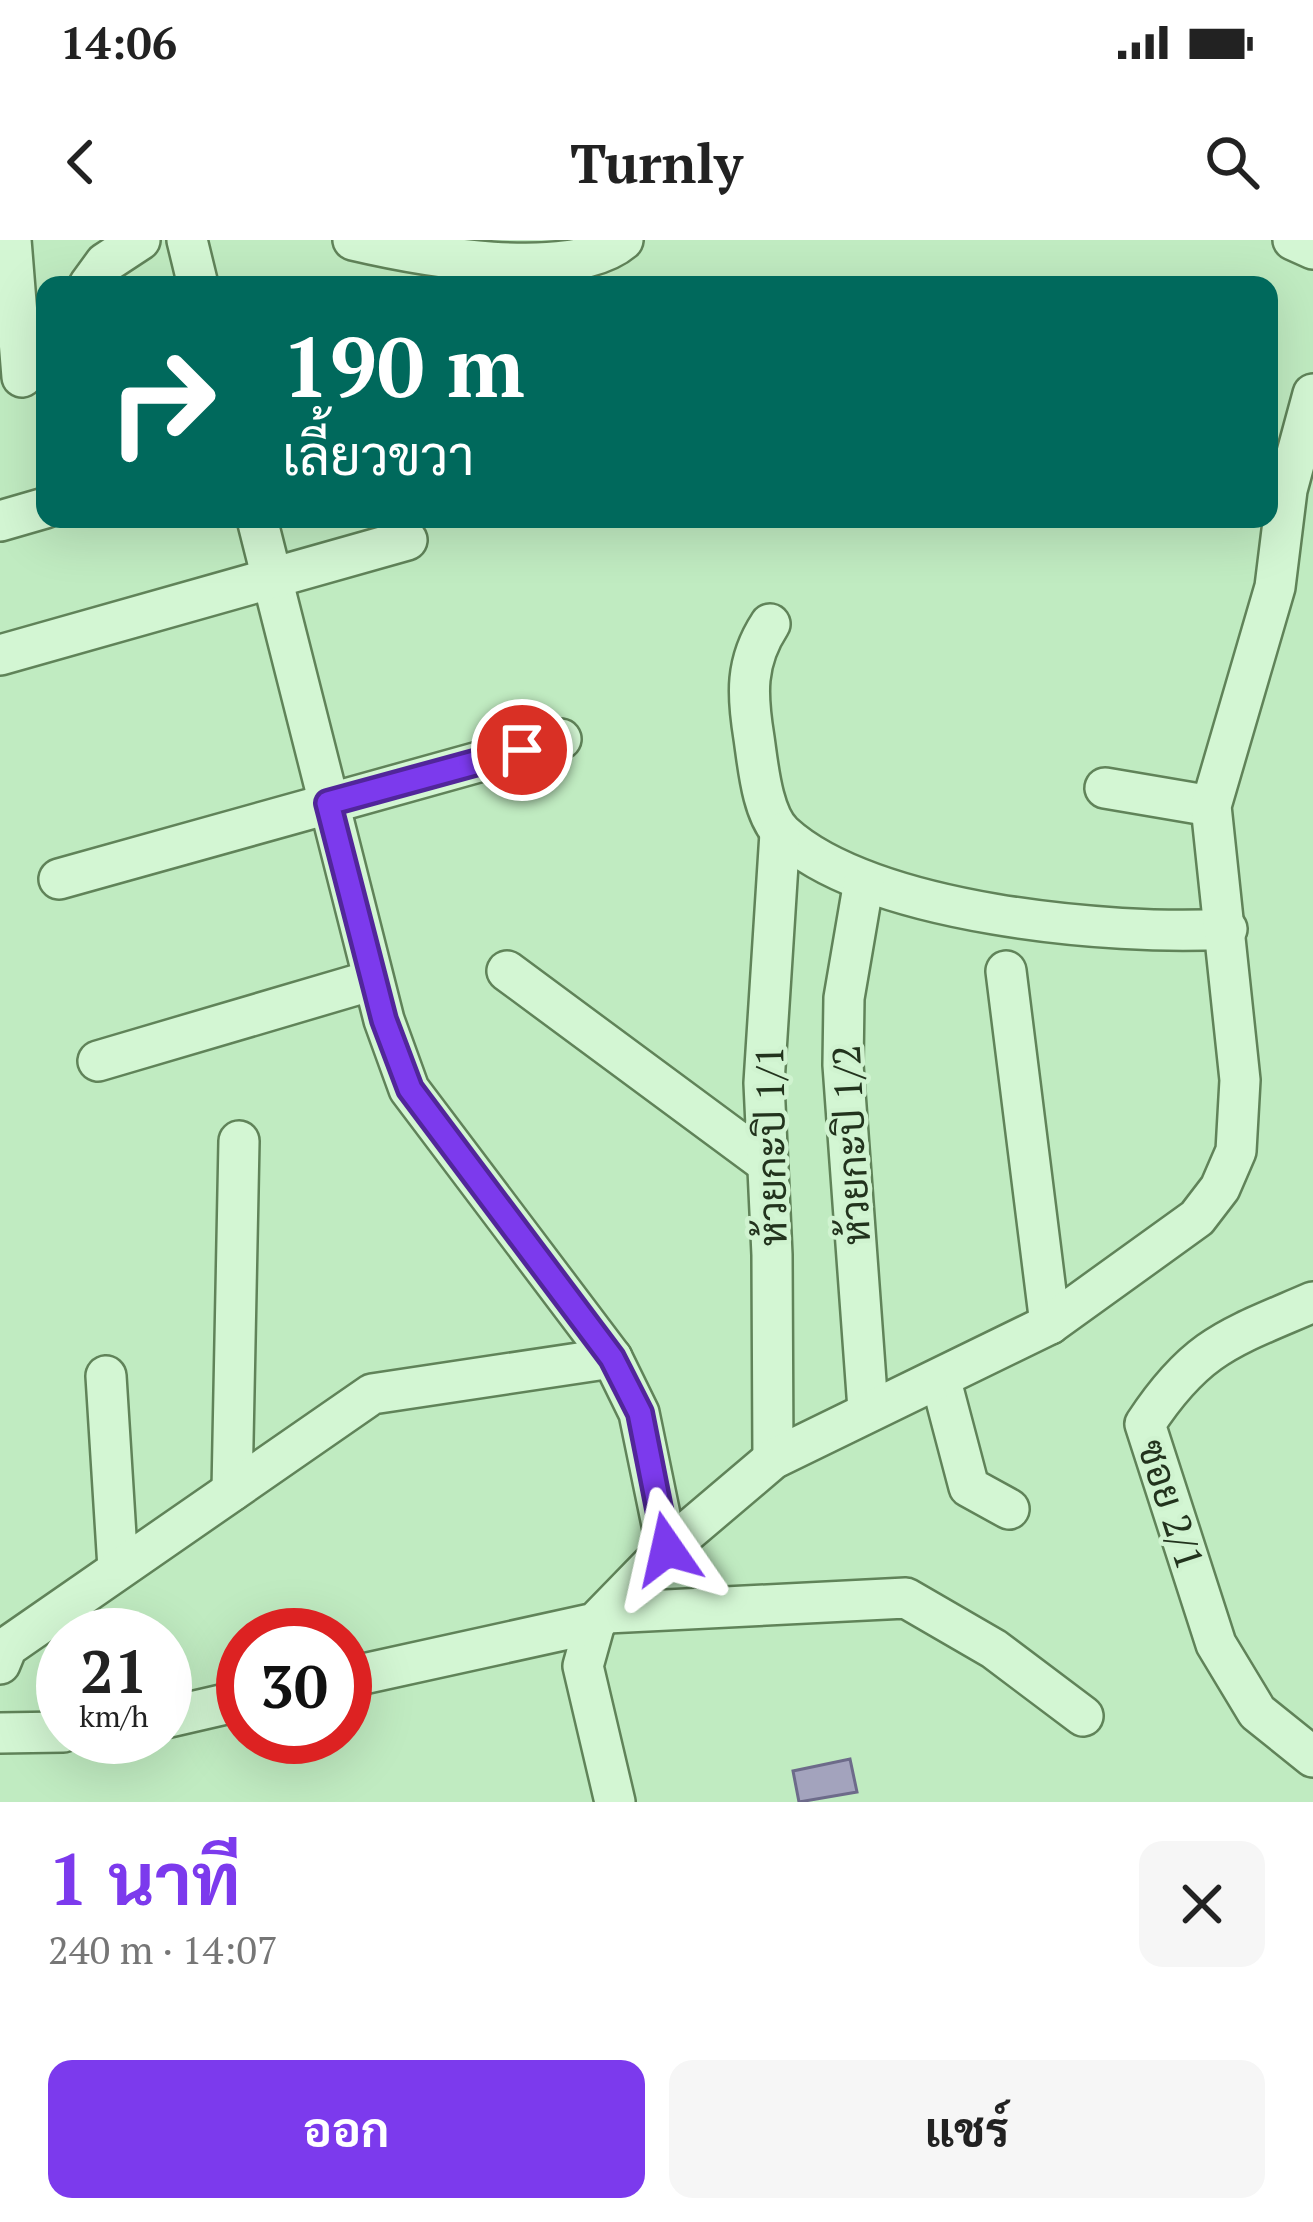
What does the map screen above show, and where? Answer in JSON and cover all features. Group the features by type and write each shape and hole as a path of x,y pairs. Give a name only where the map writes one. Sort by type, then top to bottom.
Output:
{"street":[{"path":"11,240 22,373"},
{"path":"95,276 105,262 140,240"},
{"path":"187,240 196,276"},
{"path":"353,240 401,251 560,263 614,260"},
{"path":"1293,240 1313,249"},
{"path":"616,1802 583,1666 601,1618 667,1549 773,1459 1050,1324 1197,1218 1220,1188 1236,1151 1240,1080 1211,806 1274,587 1287,490 1313,394"},
{"path":"0,521 36,511"},
{"path":"259,528 374,980 410,1089 612,1358 640,1413 667,1549"},
{"path":"0,656 407,539"},
{"path":"770,624 751,653 750,715 765,795 780,832 864,881 997,914 1089,928 1227,929"},
{"path":"59,879 561,739"},
{"path":"1105,788 1211,806"},
{"name":"ห้วยกะปิ 1/1","path":"773,1459 764,1083 780,832"},
{"name":"ห้วยกะปิ 1/2","path":"864,881 844,998 843,1066 868,1409"},
{"path":"507,971 768,1164"},
{"path":"1006,971 1050,1324"},
{"path":"98,1061 374,980"},
{"path":"232,1490 239,1141"},
{"name":"ซอย 2/1","path":"1313,1303 1221,1342 1177,1376 1145,1424 1216,1644 1257,1712 1313,1757"},
{"path":"0,1664 7,1647 372,1394 612,1358"},
{"path":"106,1376 118,1568"},
{"path":"940,1381 970,1487 1009,1509"},
{"path":"372,1672 601,1618 905,1598 994,1649 1083,1716"},
{"path":"0,1733 36,1732"}],"water":[{"path":"850,1759 857,1792 799,1802 793,1771"}],"route":[{"path":"522,750 328,803 384,1020 410,1089 612,1358 640,1413 667,1549"}]}
